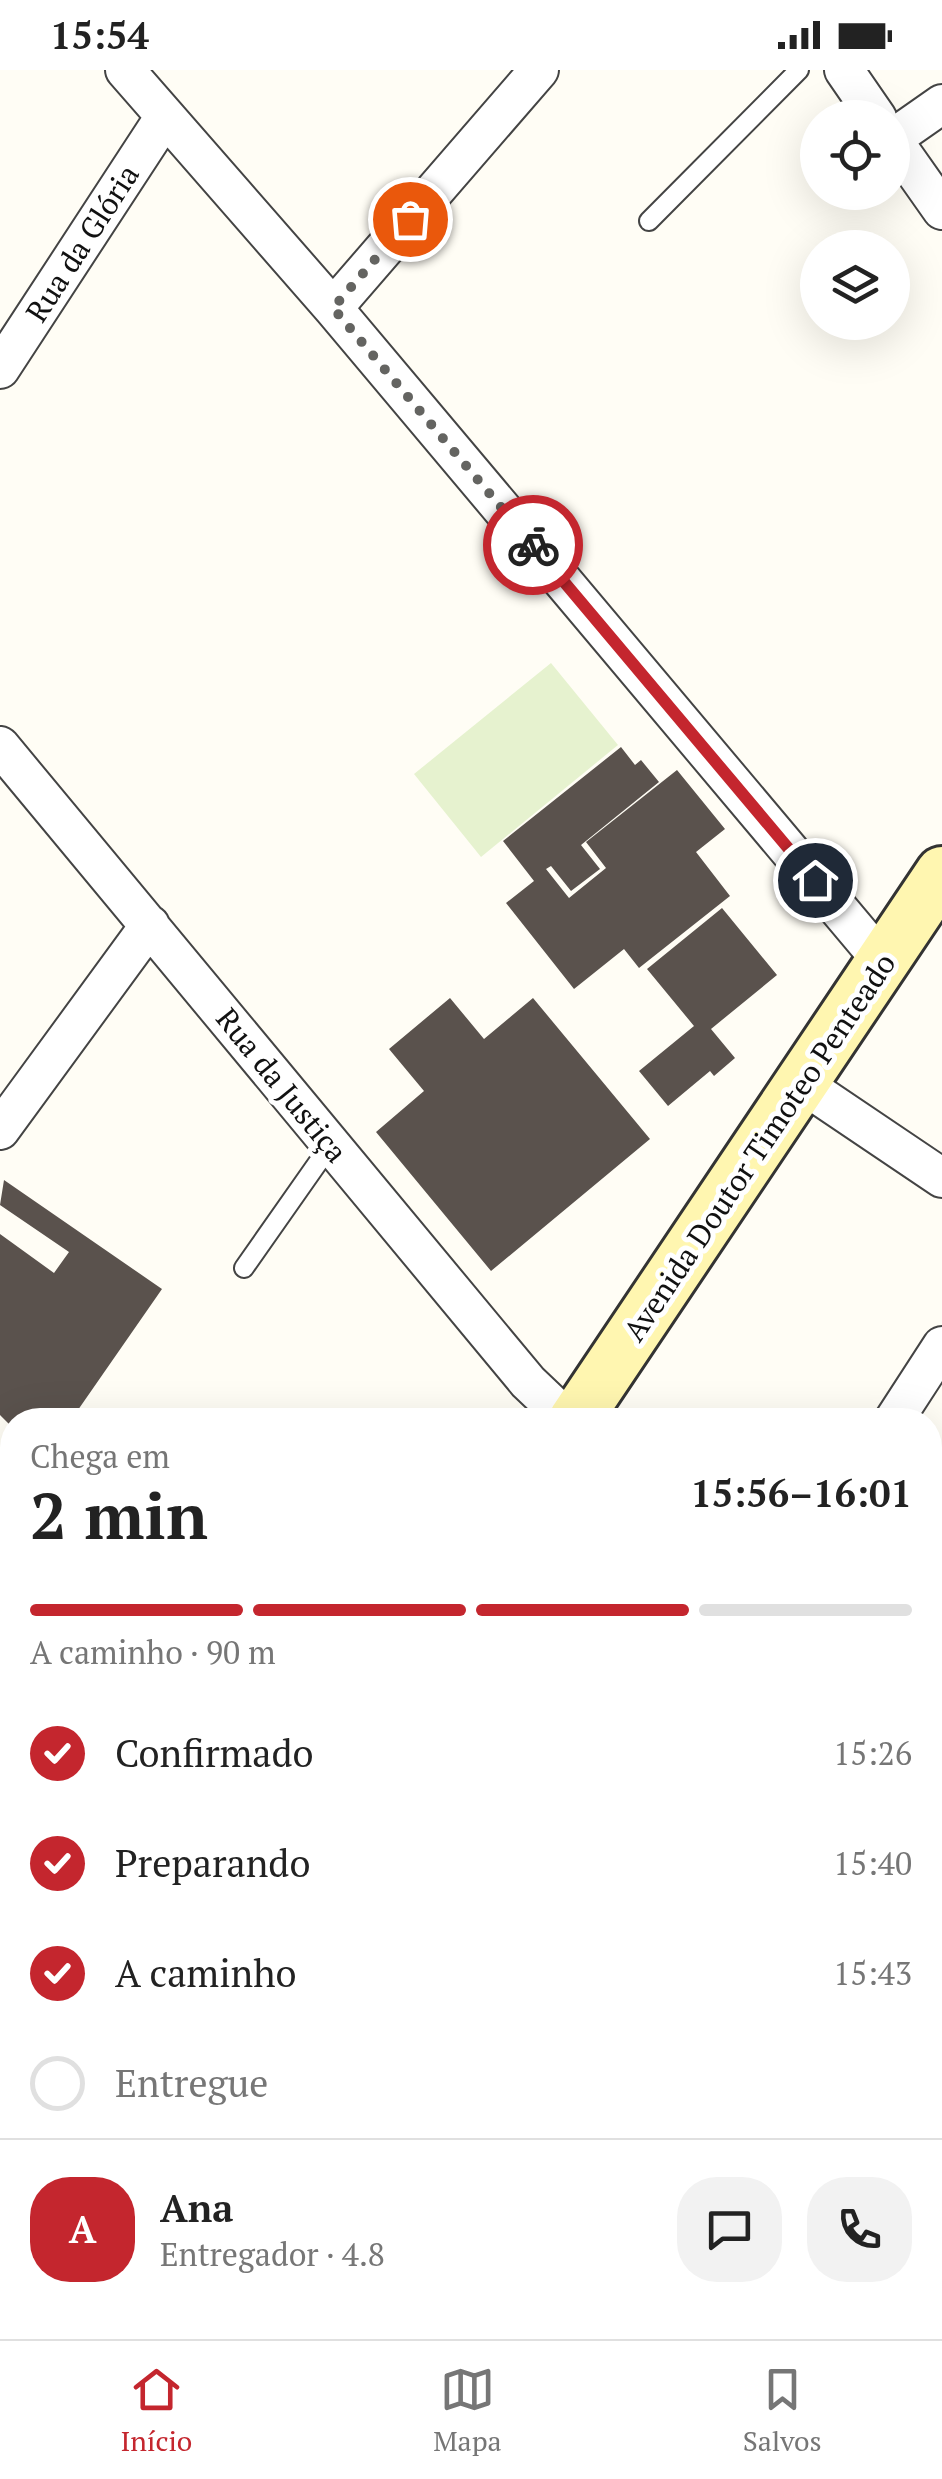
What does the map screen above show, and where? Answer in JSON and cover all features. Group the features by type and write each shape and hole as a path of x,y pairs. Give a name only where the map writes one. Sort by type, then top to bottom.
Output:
{"main road":[{"name":"Avenida Doutor Timoteo Penteado","path":"580,1408 804,1085 942,873"}],"street":[{"path":"125,70 333,308 884,963"},
{"path":"333,308 539,70"},
{"path":"844,70 865,100"},
{"path":"910,126 942,104"},
{"name":"Rua da Glória","path":"0,368 164,118"},
{"path":"910,165 942,210"},
{"name":"Rua da Justiça","path":"0,746 528,1382 558,1408"},
{"path":"0,1130 150,925"},
{"path":"804,1085 942,1178"},
{"path":"902,1408 942,1346"}],"lane":[{"path":"649,221 799,70"},
{"path":"244,1268 331,1144"}],"green space":[{"path":"551,663 618,745 481,857 414,774"}],"building":[{"path":"621,747 635,765 641,760 659,782 581,845 600,869 571,891 551,866 546,869 569,898 606,868 586,842 677,770 725,829 696,852 730,896 639,968 624,949 574,989 506,903 534,881 503,841"},
{"path":"722,908 777,975 711,1029 735,1058 714,1076 710,1071 668,1106 639,1071 694,1026 647,969"},
{"path":"450,998 484,1039 533,998 650,1139 491,1271 376,1132 424,1091 389,1049"},
{"path":"4,1180 162,1289 79,1408 0,1408 0,1234 54,1273 69,1252 0,1205"}],"way so far":[{"path":"410,219 333,308 533,545"}],"route":[{"path":"533,545 815,880"}]}
